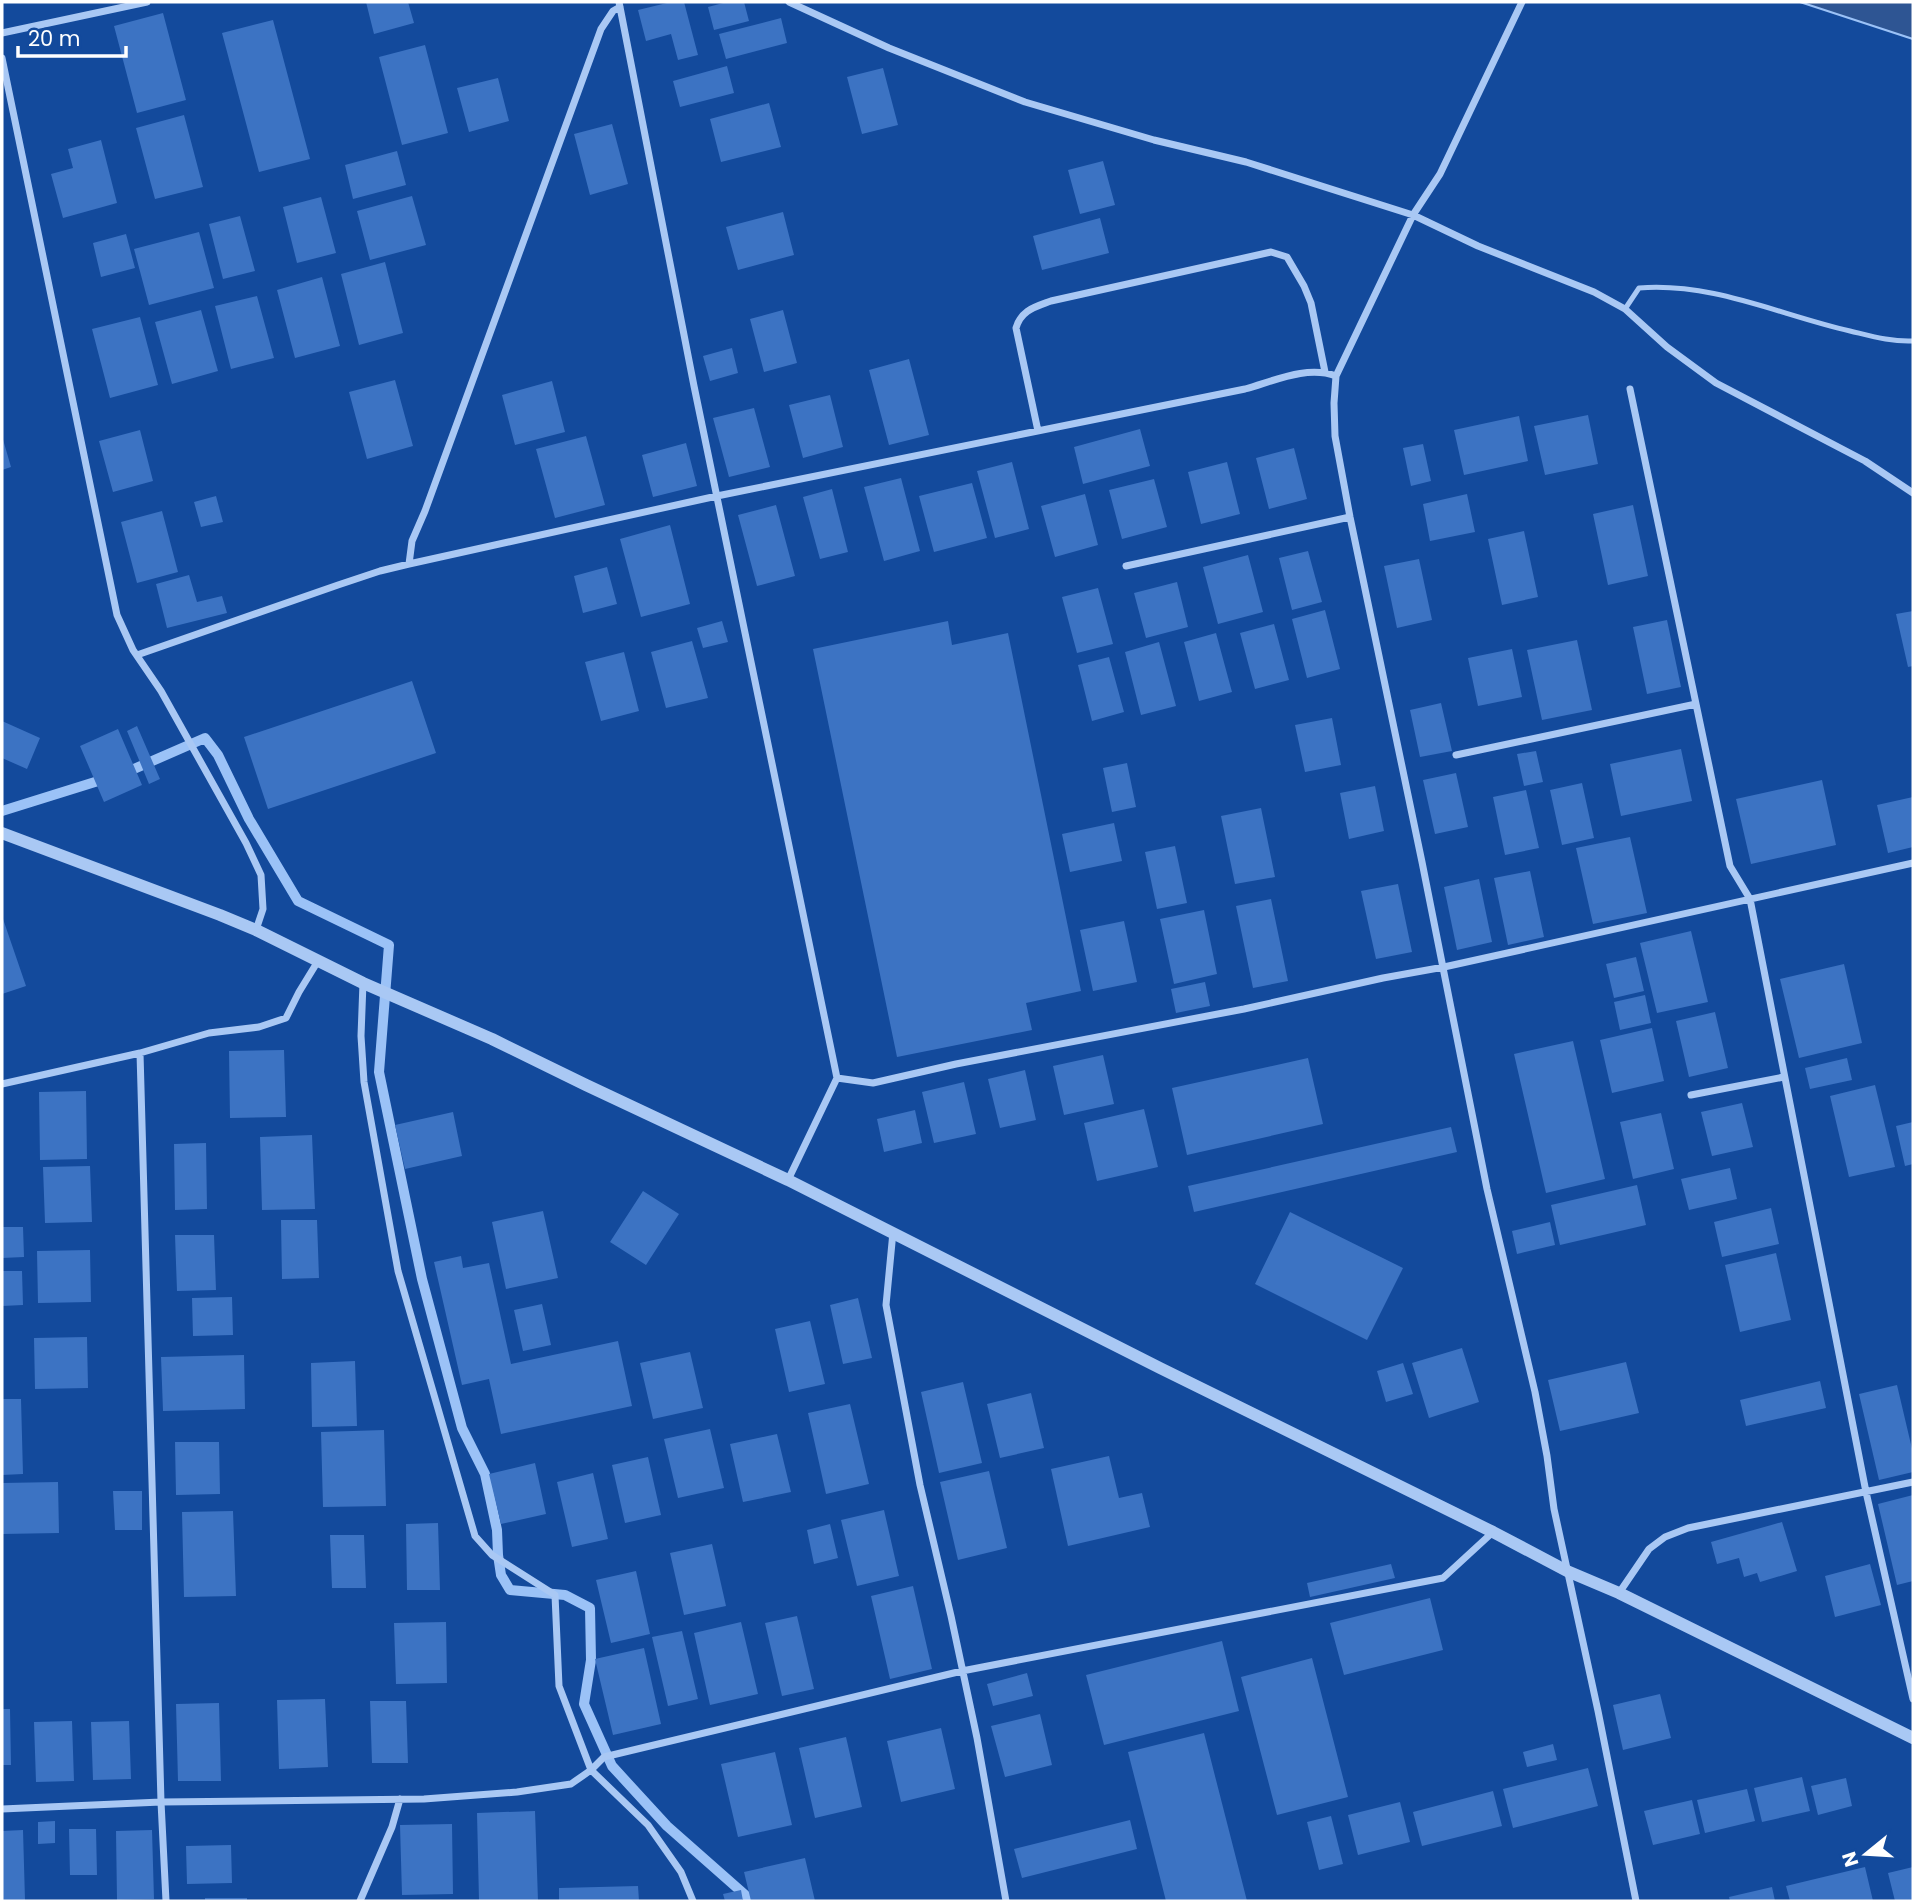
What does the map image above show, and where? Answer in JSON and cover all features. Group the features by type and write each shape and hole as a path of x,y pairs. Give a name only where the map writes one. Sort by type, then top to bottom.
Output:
{"street":[{"path":"2,33 147,2"},
{"path":"789,2 889,48 1025,102 1154,140 1246,162 1413,215 1478,246 1594,292 1625,309 1667,347 1716,383 1865,461 1913,493"},
{"path":"1522,2 1440,174 1413,215 1336,376 1335,436 1488,1189 1535,1392 1554,1509 1636,1901"},
{"path":"620,4 717,496 837,1078 788,1180"},
{"path":"409,564 412,541 601,29 620,4"},
{"path":"2,58 117,615 137,656 162,691 261,875 263,909 256,930"},
{"path":"1038,431 1016,328 1019,318 1031,308 1051,301 1271,253 1287,257 1304,286 1311,303 1325,372"},
{"path":"137,656 338,585 409,564 717,496 1245,389 1302,373 1325,372 1336,376"},
{"path":"1630,389 1731,866 1750,899 1866,1492 1913,1699"},
{"path":"1126,566 1350,517"},
{"path":"1456,755 1696,704"},
{"path":"2,833 256,930 363,984 492,1039 788,1180 1567,1571 1619,1593 1913,1738"},
{"path":"837,1078 873,1083 956,1064 1244,1009 1913,863"},
{"path":"2,1084 140,1053 209,1033 259,1027 286,1018 317,961"},
{"path":"363,984 361,1036 364,1082 385,1205 402,1284 475,1536 492,1555 555,1595 559,1686 591,1770 648,1825 681,1872 693,1901"},
{"path":"140,1053 166,1901"},
{"path":"1691,1095 1784,1077"},
{"path":"892,1232 887,1305 920,1485 977,1738 1006,1901"},
{"path":"1619,1593 1648,1549 1665,1537 1688,1528 1913,1482"},
{"path":"2,1808 162,1802 400,1799 517,1792 570,1784 604,1757 962,1671 1443,1578 1493,1532"},
{"path":"360,1901 392,1827 400,1799"}],"lane":[{"path":"1625,309 1639,288 1662,286 1722,294 1818,324 1896,342 1913,341"}],"water":[{"path":"1800,2 1913,2 1913,39"}],"building":[{"path":"366,2 408,2 414,23 374,34"},
{"path":"671,2 684,2 698,55 678,60 671,34 646,41 638,10"},
{"path":"727,2 744,2 749,21 714,30 708,7"},
{"path":"163,13 186,100 137,113 114,26"},
{"path":"781,18 787,43 726,59 719,34"},
{"path":"273,20 310,159 259,172 222,33"},
{"path":"425,45 448,133 402,145 379,57"},
{"path":"727,66 734,93 680,107 673,81"},
{"path":"883,68 898,125 862,134 847,77"},
{"path":"498,78 509,121 469,132 457,88"},
{"path":"769,103 781,147 721,162 710,119"},
{"path":"184,115 203,187 155,199 136,128"},
{"path":"612,124 628,184 590,195 574,134"},
{"path":"101,140 117,203 63,218 51,174 73,168 68,149"},
{"path":"397,151 406,185 353,199 345,165"},
{"path":"1103,161 1115,205 1080,214 1068,170"},
{"path":"412,196 426,245 370,260 357,211"},
{"path":"321,197 336,253 297,263 283,207"},
{"path":"783,212 794,255 738,270 726,227"},
{"path":"240,216 255,271 223,279 209,224"},
{"path":"1100,218 1109,253 1042,270 1033,236"},
{"path":"199,232 214,288 149,305 134,249"},
{"path":"126,234 135,268 101,277 93,243"},
{"path":"385,262 403,333 359,345 341,274"},
{"path":"322,277 340,346 295,358 277,290"},
{"path":"257,296 274,358 231,369 215,306"},
{"path":"201,310 218,371 172,384 155,322"},
{"path":"783,310 797,363 764,372 750,319"},
{"path":"140,317 158,385 110,398 92,329"},
{"path":"732,348 738,373 710,381 703,356"},
{"path":"909,359 929,435 889,445 869,370"},
{"path":"395,380 413,446 367,459 349,392"},
{"path":"552,381 565,432 515,445 502,395"},
{"path":"830,395 843,447 803,458 789,405"},
{"path":"754,408 770,467 729,477 713,418"},
{"path":"1588,415 1598,464 1545,475 1534,426"},
{"path":"1519,416 1528,461 1464,475 1454,430"},
{"path":"1140,429 1150,466 1083,484 1074,447"},
{"path":"140,430 153,481 113,492 99,441"},
{"path":"2,436 11,467 2,470"},
{"path":"586,436 605,505 555,518 536,449"},
{"path":"686,443 697,486 653,497 642,455"},
{"path":"1423,444 1431,481 1411,486 1403,448"},
{"path":"1294,448 1307,499 1269,509 1256,458"},
{"path":"1012,462 1029,529 995,538 977,471"},
{"path":"1227,462 1240,514 1201,524 1188,472"},
{"path":"901,478 920,551 884,561 864,487"},
{"path":"1154,479 1167,527 1122,539 1109,490"},
{"path":"972,483 987,538 934,552 919,496"},
{"path":"832,489 848,552 820,559 803,497"},
{"path":"1085,494 1098,545 1055,557 1041,506"},
{"path":"1467,494 1475,532 1430,541 1423,504"},
{"path":"216,496 223,522 201,527 194,502"},
{"path":"776,505 795,576 757,586 738,515"},
{"path":"1633,505 1648,576 1608,585 1593,514"},
{"path":"162,511 178,572 137,583 121,522"},
{"path":"670,525 690,604 641,617 620,539"},
{"path":"1524,531 1538,597 1502,605 1488,539"},
{"path":"1308,551 1322,602 1292,610 1279,558"},
{"path":"1248,555 1263,612 1218,624 1203,567"},
{"path":"1419,559 1432,620 1397,628 1384,566"},
{"path":"607,567 617,604 583,613 574,576"},
{"path":"189,575 197,602 222,596 227,613 167,628 156,584"},
{"path":"1177,582 1188,627 1146,638 1134,593"},
{"path":"1098,588 1113,644 1077,653 1062,597"},
{"path":"1325,610 1340,669 1307,678 1292,619"},
{"path":"1913,611 1913,666 1908,667 1896,614"},
{"path":"1667,620 1681,687 1647,694 1633,627"},
{"path":"722,621 728,642 703,648 697,628"},
{"path":"948,621 952,645 1008,633 1081,991 1026,1003 1032,1030 897,1057 813,649"},
{"path":"1274,624 1289,680 1255,689 1240,633"},
{"path":"1216,633 1232,692 1199,701 1184,642"},
{"path":"1577,640 1592,710 1542,720 1527,650"},
{"path":"692,641 708,698 666,708 651,652"},
{"path":"1159,642 1176,706 1141,715 1125,652"},
{"path":"1512,649 1522,697 1478,706 1468,658"},
{"path":"624,652 639,711 601,721 585,662"},
{"path":"1109,657 1124,712 1092,721 1078,665"},
{"path":"412,681 436,753 268,809 244,737"},
{"path":"1441,703 1452,751 1420,757 1410,710"},
{"path":"1332,718 1341,765 1305,772 1295,725"},
{"path":"2,721 40,738 27,769 2,758"},
{"path":"137,726 160,779 149,784 127,731"},
{"path":"118,729 142,785 104,802 80,746"},
{"path":"1681,749 1692,801 1621,816 1610,764"},
{"path":"1536,751 1543,782 1524,786 1517,754"},
{"path":"1127,763 1136,807 1112,812 1103,768"},
{"path":"1456,773 1468,827 1435,834 1423,780"},
{"path":"1822,780 1836,845 1751,864 1736,799"},
{"path":"1582,783 1594,838 1562,845 1550,790"},
{"path":"1375,786 1384,831 1349,839 1340,793"},
{"path":"1526,790 1539,848 1505,855 1493,797"},
{"path":"1913,797 1913,847 1888,853 1877,805"},
{"path":"1261,808 1275,877 1235,884 1221,816"},
{"path":"1114,823 1122,861 1070,872 1062,834"},
{"path":"1630,837 1647,913 1593,924 1576,848"},
{"path":"1175,846 1187,903 1157,909 1145,852"},
{"path":"1530,871 1544,937 1508,945 1494,878"},
{"path":"1479,879 1492,942 1457,950 1444,887"},
{"path":"1398,884 1412,952 1376,959 1361,891"},
{"path":"1271,899 1288,981 1253,988 1236,906"},
{"path":"1204,910 1217,974 1174,984 1160,919"},
{"path":"2,916 26,986 2,994"},
{"path":"1124,921 1137,982 1093,991 1080,930"},
{"path":"1691,931 1708,1002 1657,1013 1640,943"},
{"path":"1636,957 1644,991 1614,998 1606,964"},
{"path":"1844,964 1862,1043 1799,1058 1780,979"},
{"path":"1205,982 1210,1006 1176,1013 1171,989"},
{"path":"1645,995 1651,1023 1620,1030 1614,1002"},
{"path":"1715,1012 1728,1068 1689,1077 1676,1021"},
{"path":"1652,1028 1664,1081 1612,1093 1600,1040"},
{"path":"1573,1041 1605,1179 1546,1193 1514,1054"},
{"path":"284,1050 286,1117 230,1118 229,1051"},
{"path":"1103,1055 1114,1104 1064,1115 1053,1066"},
{"path":"1308,1058 1323,1124 1187,1155 1172,1088"},
{"path":"1847,1058 1852,1080 1810,1089 1805,1068"},
{"path":"1025,1070 1036,1120 1000,1128 988,1079"},
{"path":"964,1082 976,1134 934,1143 922,1092"},
{"path":"1875,1085 1895,1167 1849,1177 1830,1096"},
{"path":"86,1091 87,1159 40,1160 39,1092"},
{"path":"1742,1103 1753,1147 1712,1156 1701,1112"},
{"path":"1144,1109 1158,1167 1097,1181 1084,1123"},
{"path":"915,1110 922,1143 884,1152 877,1119"},
{"path":"453,1112 462,1156 405,1169 395,1125"},
{"path":"1661,1113 1674,1169 1633,1179 1620,1122"},
{"path":"1913,1122 1913,1164 1905,1166 1896,1126"},
{"path":"1451,1127 1457,1152 1194,1212 1188,1186"},
{"path":"312,1135 315,1209 262,1210 260,1137"},
{"path":"206,1143 207,1209 175,1210 174,1144"},
{"path":"90,1166 92,1222 45,1223 43,1167"},
{"path":"1730,1168 1737,1199 1689,1210 1681,1179"},
{"path":"1637,1185 1646,1225 1560,1245 1551,1205"},
{"path":"643,1191 679,1214 646,1265 610,1242"},
{"path":"1771,1208 1779,1244 1722,1257 1714,1222"},
{"path":"543,1211 558,1278 506,1289 492,1222"},
{"path":"1290,1212 1403,1268 1367,1340 1255,1284"},
{"path":"281,1220 317,1220 319,1278 282,1279"},
{"path":"1550,1222 1555,1245 1517,1254 1512,1231"},
{"path":"2,1227 23,1227 24,1257 2,1258"},
{"path":"175,1235 214,1235 216,1290 177,1291"},
{"path":"90,1250 91,1302 38,1303 37,1251"},
{"path":"1776,1253 1791,1320 1740,1332 1725,1265"},
{"path":"461,1256 463,1268 489,1263 511,1364 618,1341 632,1406 501,1434 489,1379 462,1385 434,1262"},
{"path":"2,1271 22,1271 23,1305 2,1306"},
{"path":"232,1297 233,1335 193,1336 192,1298"},
{"path":"858,1298 872,1358 843,1364 830,1305"},
{"path":"542,1304 551,1345 523,1351 514,1310"},
{"path":"810,1321 825,1384 789,1392 775,1329"},
{"path":"87,1337 88,1388 35,1389 34,1338"},
{"path":"1462,1348 1479,1402 1429,1418 1412,1363"},
{"path":"690,1352 703,1408 653,1419 640,1363"},
{"path":"244,1355 245,1409 163,1411 161,1357"},
{"path":"355,1361 357,1426 312,1427 311,1363"},
{"path":"1626,1362 1639,1413 1560,1431 1548,1380"},
{"path":"1403,1363 1413,1394 1386,1402 1377,1371"},
{"path":"1820,1381 1826,1408 1746,1426 1740,1400"},
{"path":"963,1382 982,1463 939,1473 921,1392"},
{"path":"1897,1385 1913,1453 1913,1472 1879,1480 1859,1394"},
{"path":"1031,1393 1044,1448 1000,1458 987,1404"},
{"path":"2,1399 21,1399 23,1474 2,1475"},
{"path":"850,1404 869,1484 826,1494 808,1413"},
{"path":"710,1429 724,1488 678,1498 664,1439"},
{"path":"384,1430 386,1506 323,1507 321,1432"},
{"path":"777,1434 791,1492 743,1502 730,1444"},
{"path":"175,1442 219,1442 220,1494 176,1495"},
{"path":"1109,1456 1119,1498 1142,1493 1150,1527 1068,1546 1051,1469"},
{"path":"648,1457 661,1515 625,1523 612,1465"},
{"path":"535,1463 546,1514 501,1524 489,1474"},
{"path":"989,1471 1007,1548 958,1560 940,1482"},
{"path":"593,1473 608,1539 572,1547 557,1482"},
{"path":"58,1482 59,1533 2,1534 2,1483"},
{"path":"113,1491 142,1491 142,1530 115,1530"},
{"path":"1913,1495 1913,1581 1897,1585 1878,1504"},
{"path":"884,1510 899,1576 857,1586 841,1520"},
{"path":"233,1511 236,1596 184,1597 182,1512"},
{"path":"1782,1522 1797,1571 1760,1582 1757,1573 1744,1577 1739,1558 1717,1564 1711,1542"},
{"path":"438,1523 440,1590 407,1590 406,1524"},
{"path":"830,1524 838,1558 814,1564 807,1530"},
{"path":"330,1535 364,1535 366,1588 332,1588"},
{"path":"712,1544 726,1606 684,1615 670,1553"},
{"path":"1391,1564 1395,1578 1310,1597 1307,1583"},
{"path":"1870,1564 1881,1605 1835,1617 1825,1576"},
{"path":"636,1571 650,1634 611,1643 596,1580"},
{"path":"913,1586 932,1669 890,1679 871,1596"},
{"path":"1430,1598 1443,1650 1344,1675 1330,1623"},
{"path":"797,1616 814,1689 782,1696 765,1623"},
{"path":"446,1622 447,1683 396,1684 394,1623"},
{"path":"741,1622 758,1694 710,1705 694,1633"},
{"path":"682,1631 698,1699 668,1706 652,1637"},
{"path":"1222,1641 1239,1711 1104,1745 1086,1675"},
{"path":"644,1648 661,1724 613,1735 595,1659"},
{"path":"1312,1658 1348,1797 1277,1815 1241,1677"},
{"path":"1027,1673 1033,1696 993,1706 987,1684"},
{"path":"1660,1694 1671,1738 1623,1750 1613,1705"},
{"path":"325,1699 328,1767 279,1769 277,1700"},
{"path":"370,1701 406,1701 408,1763 372,1763"},
{"path":"219,1703 221,1781 178,1781 176,1704"},
{"path":"2,1709 10,1709 11,1765 2,1765"},
{"path":"1040,1714 1052,1765 1005,1777 991,1726"},
{"path":"72,1721 74,1781 36,1782 34,1722"},
{"path":"129,1721 131,1779 93,1780 91,1722"},
{"path":"941,1728 955,1789 901,1802 887,1741"},
{"path":"1204,1733 1247,1901 1166,1901 1128,1752"},
{"path":"846,1737 862,1807 815,1818 799,1748"},
{"path":"1553,1744 1557,1760 1527,1767 1523,1752"},
{"path":"775,1752 792,1825 738,1837 721,1764"},
{"path":"1588,1768 1598,1806 1513,1828 1503,1789"},
{"path":"1802,1777 1810,1811 1762,1822 1754,1788"},
{"path":"1846,1778 1852,1806 1818,1815 1811,1786"},
{"path":"1747,1789 1755,1821 1705,1833 1697,1800"},
{"path":"1493,1791 1502,1826 1422,1846 1413,1812"},
{"path":"1692,1800 1700,1834 1653,1845 1644,1811"},
{"path":"1400,1802 1410,1842 1358,1855 1348,1815"},
{"path":"535,1811 538,1901 479,1901 477,1813"},
{"path":"1331,1816 1343,1864 1319,1870 1307,1822"},
{"path":"1130,1820 1137,1849 1022,1878 1014,1849"},
{"path":"55,1821 55,1843 38,1844 38,1822"},
{"path":"452,1824 453,1894 402,1895 400,1825"},
{"path":"69,1829 96,1829 97,1875 70,1875"},
{"path":"23,1830 25,1900 2,1901 2,1831"},
{"path":"152,1830 154,1899 117,1900 116,1831"},
{"path":"231,1845 232,1883 187,1884 186,1846"},
{"path":"805,1858 815,1901 751,1901 744,1872"},
{"path":"1865,1867 1873,1901 1790,1901 1786,1886"},
{"path":"1913,1867 1913,1901 1895,1901 1888,1873"},
{"path":"638,1886 639,1901 559,1901 559,1888"},
{"path":"1772,1887 1775,1901 1730,1901 1729,1897"},
{"path":"741,1890 743,1901 725,1901 723,1894"},
{"path":"205,1898 247,1898 247,1901 205,1901"}],"waterway":[{"path":"2,811 127,772 205,738 218,755 249,819 298,901 389,945 379,1072 422,1279 462,1428 485,1474 497,1530 501,1575 510,1590 565,1595 590,1608 591,1660 584,1704 612,1766 667,1826 752,1901"}]}
